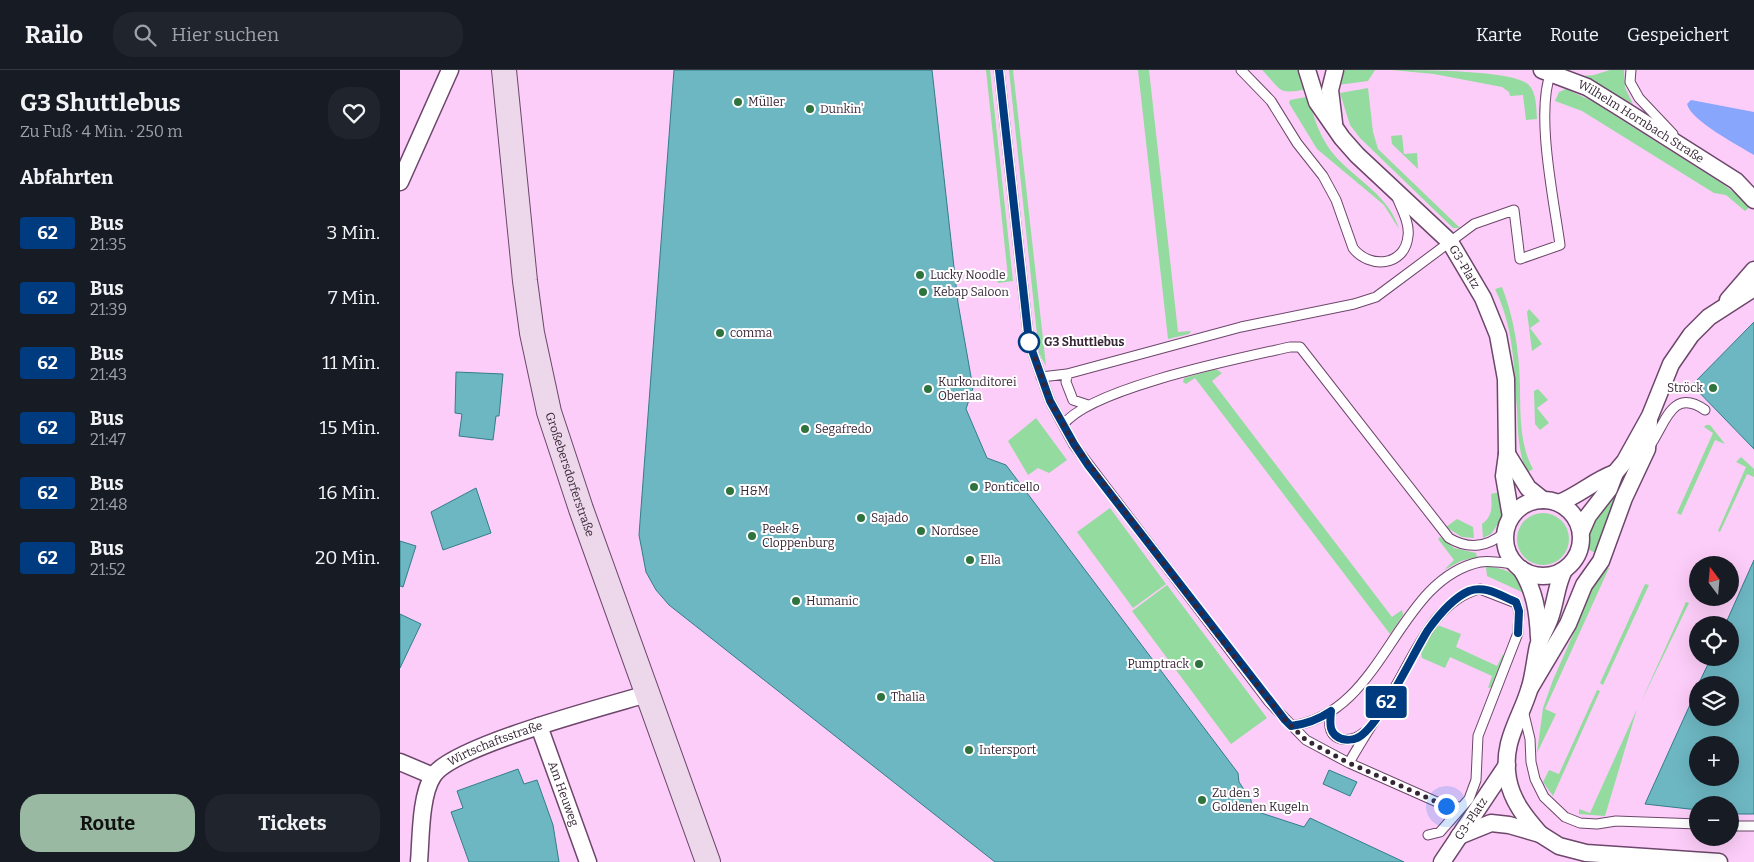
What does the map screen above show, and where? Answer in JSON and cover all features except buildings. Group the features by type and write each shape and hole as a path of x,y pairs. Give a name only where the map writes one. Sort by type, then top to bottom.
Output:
{"street":[{"path":"400,182 450,70"},
{"name":"Großebersdorferstraße","path":"504,70 525,281 532,333 549,412 647,694 708,862"},
{"name":"G3-Platz","path":"1307,70 1318,102 1357,155 1450,242 1477,286 1498,335 1506,379 1507,454 1504,476 1508,524 1506,547 1530,582 1534,596 1539,644"},
{"name":"G3-Platz","path":"1334,122 1330,90 1335,70"},
{"name":"Wilhelm Hornbach Straße","path":"1546,71 1587,87 1687,149 1736,181 1754,200"},
{"name":"Wilhelm Hornbach Straße","path":"1736,181 1754,183"},
{"path":"1722,308 1740,284 1754,270"},
{"path":"1530,688 1568,624 1584,585 1601,561 1624,498 1647,449 1650,416 1676,357 1691,335 1722,308 1754,288"},
{"name":"G3-Platz","path":"1540,834 1520,812 1508,779 1509,742 1530,688 1539,644 1551,617 1558,581 1564,570 1578,554 1581,532 1588,516 1609,489 1615,473 1625,460 1650,416"},
{"path":"1507,454 1528,488 1543,500 1559,503 1573,514 1581,532"},
{"path":"1559,503 1585,491 1601,478 1615,473"},
{"path":"1508,524 1524,506 1543,500"},
{"path":"1518,567 1535,575 1547,576 1564,570"},
{"name":"Wirtschaftsstraße","path":"433,776 460,755 539,726 647,694"},
{"name":"Am Heuweg","path":"539,726 588,862"},
{"path":"400,762 433,776 422,810 419,862"},
{"name":"G3-Platz","path":"1459,836 1475,816 1507,765"},
{"name":"G3-Platz","path":"1459,836 1491,823 1509,825 1540,834"},
{"path":"1540,834 1559,846 1586,853 1719,862"},
{"path":"1442,862 1459,836"}],"lane":[{"path":"999,70 1029,342 1040,377 1074,444 1269,702 1291,726 1306,740 1349,763 1446,806 1460,807"},
{"path":"1241,70 1271,101 1297,144 1323,176 1336,200 1353,248 1358,254 1372,262 1380,263 1396,258 1407,243 1408,229 1394,190"},
{"path":"1631,70 1630,82 1639,98 1687,149"},
{"path":"1040,377 1067,374 1199,337 1354,304 1376,297 1474,224 1514,210 1520,259 1560,245 1545,130 1546,71"},
{"path":"1063,425 1070,416 1088,405 1130,389 1225,362 1290,347 1300,347 1449,538 1458,544 1480,546 1493,540 1508,524"},
{"path":"1067,374 1066,382 1073,400 1088,405"},
{"path":"1647,449 1659,433 1671,409 1676,405 1688,402 1696,404 1705,410"},
{"path":"1291,726 1315,721 1331,711 1354,691 1383,658 1426,594 1442,579 1452,572 1482,561 1518,567"},
{"path":"1349,763 1366,732 1390,697 1428,630 1457,598 1480,588 1516,602 1519,622 1514,650 1478,736 1476,780 1468,798 1440,832 1428,835"},
{"path":"1522,705 1530,739 1531,762 1535,779 1544,797 1565,817 1580,823 1598,824 1616,821 1689,824"},
{"path":"1331,711 1330,728 1336,736 1345,740 1356,739 1366,732"},
{"path":"1739,826 1754,826"}],"green space":[{"path":"986,70 990,70 1013,281 998,283 996,279 1008,277"},
{"path":"1009,70 1013,70 1046,366 1039,353"},
{"path":"1138,70 1149,70 1178,332 1191,331 1189,334 1168,339"},
{"path":"1262,70 1299,70 1308,89 1290,92 1281,90"},
{"path":"1345,70 1375,70 1368,81 1338,85"},
{"path":"1392,70 1484,73 1518,79 1528,84 1533,92 1536,100 1537,119 1526,120 1523,95 1510,96 1509,92 1502,87 1434,74"},
{"path":"1610,70 1624,70 1625,88 1633,104 1581,76 1594,75"},
{"path":"1368,88 1373,132 1378,149 1460,228 1453,228 1360,138 1350,125 1340,93"},
{"path":"1566,89 1592,101 1723,184 1751,206 1745,211 1726,195 1714,193 1582,111 1555,101 1559,92"},
{"path":"1306,97 1310,101 1319,131 1331,151 1381,198 1395,218 1399,229 1384,205 1317,149 1289,103 1290,100"},
{"path":"1402,135 1404,154 1417,153 1418,169 1392,144 1391,136"},
{"path":"1502,287 1511,316 1517,346 1522,432 1524,445 1533,469 1527,473 1519,441 1510,333 1495,289"},
{"path":"1529,309 1540,321 1530,328 1542,344 1532,351 1527,312"},
{"path":"1216,369 1222,373 1212,381 1392,617 1402,610 1403,615 1390,634 1195,378 1186,384 1183,382 1184,378"},
{"path":"1538,389 1548,400 1537,408 1549,423 1540,430 1535,424 1534,391"},
{"path":"1036,418 1067,460 1049,473 1038,468 1028,475 1008,441"},
{"path":"1710,425 1725,444 1715,440 1681,515 1677,513 1713,433 1704,427"},
{"path":"1741,457 1754,469 1754,477 1747,474 1720,532 1718,531 1746,467 1736,462"},
{"path":"1624,478 1598,554 1587,549 1594,518"},
{"path":"1500,492 1502,518 1491,534 1483,538 1482,524 1490,514 1491,494"},
{"path":"1110,508 1166,584 1133,608 1077,532"},
{"path":"1538,513 1548,513 1562,520 1569,534 1569,544 1562,558 1548,565 1538,565 1528,561 1521,554 1517,544 1517,534 1521,524 1528,517"},
{"path":"1457,519 1473,527 1474,538 1462,537 1446,527"},
{"path":"1440,537 1454,548 1476,553 1477,557 1461,561 1444,570 1454,560 1438,539"},
{"path":"1604,566 1609,568 1545,709 1556,714 1537,753 1543,708 1553,680 1583,612 1585,595"},
{"path":"1486,567 1499,568 1511,573 1519,581 1524,593 1487,576"},
{"path":"1645,584 1649,585 1603,685 1600,683"},
{"name":"Pumptrack","path":"1167,585 1267,718 1231,744 1132,611"},
{"path":"1686,602 1689,603 1641,702"},
{"path":"1440,626 1461,634 1456,647 1497,666 1503,654 1504,657 1492,687 1488,688 1492,676 1450,657 1445,668 1422,658 1421,653 1436,627"},
{"path":"1597,690 1600,691 1553,796 1543,782 1549,770 1559,774"},
{"path":"1637,709 1605,816 1579,814 1579,809 1590,813"}],"water":[{"path":"1691,100 1754,112 1754,155 1697,118 1690,111 1687,104"}],"bus line":[{"name":"62","path":"999,70 1029,342 1050,401 1088,465 1269,702 1285,720 1291,726 1304,724 1315,721 1331,711 1330,728 1336,736 1345,740 1356,739 1366,732 1390,697 1428,630 1457,598 1470,591 1480,588 1516,602 1519,611 1518,633"}],"place":[{"name":"Müller","path":"738,102"},
{"name":"Dunkin'","path":"810,109"},
{"name":"Lucky Noodle","path":"920,275"},
{"name":"Kebap Saloon","path":"923,292"},
{"name":"comma","path":"720,333"},
{"name":"G3 Shuttlebus","path":"1029,342"},
{"name":"Ströck","path":"1713,388"},
{"name":"Kurkonditorei Oberlaa","path":"928,389"},
{"name":"Segafredo","path":"805,429"},
{"name":"Ponticello","path":"974,487"},
{"name":"H&M","path":"730,491"},
{"name":"Sajado","path":"861,518"},
{"name":"Nordsee","path":"921,531"},
{"name":"Peek & Cloppenburg","path":"752,536"},
{"name":"Ella","path":"970,560"},
{"name":"Humanic","path":"796,601"},
{"name":"Pumptrack","path":"1199,664"},
{"name":"Thalia","path":"881,697"},
{"name":"Intersport","path":"969,750"},
{"name":"Zu den 3 Goldenen Kugeln","path":"1202,800"}],"route":[{"path":"1029,342 1050,401 1074,444 1229,650 1285,720 1306,740 1349,763 1446,806"}]}
